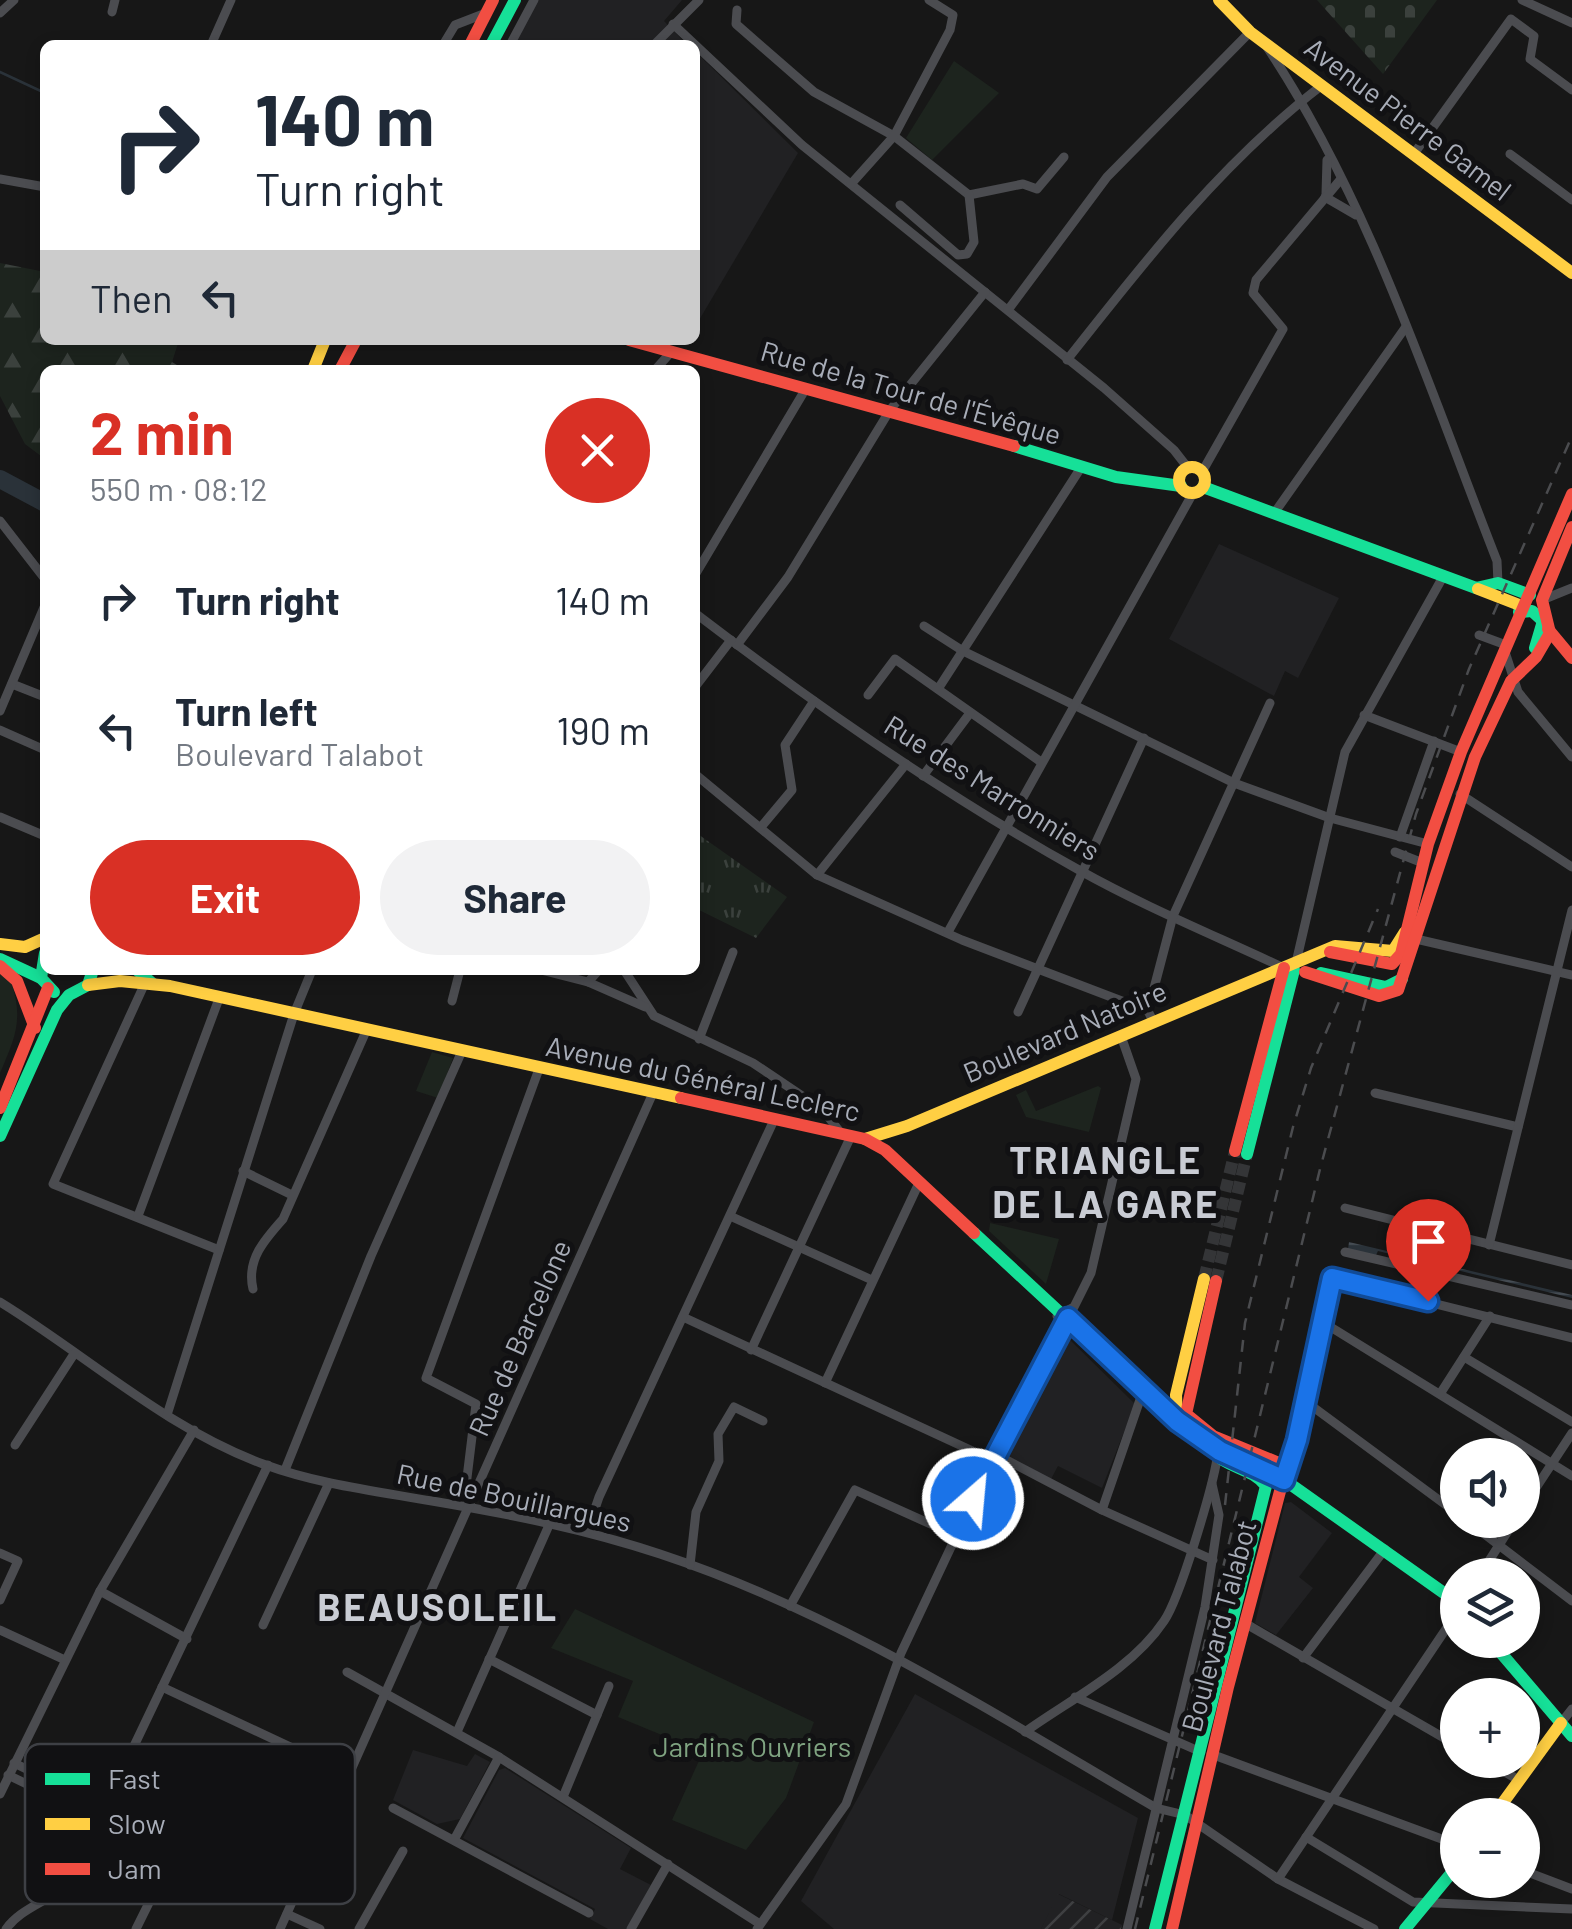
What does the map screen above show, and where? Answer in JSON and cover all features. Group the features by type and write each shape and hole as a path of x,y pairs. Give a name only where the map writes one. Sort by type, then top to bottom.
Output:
{"main road":[{"path":"494,40 515,0"},
{"name":"Avenue Pierre Gamel","path":"1218,0 1256,36 1572,274"},
{"path":"472,40 488,5"},
{"name":"Rue de la Tour de l'Évêque","path":"649,345 890,410 1116,477 1192,489 1275,512 1522,604"},
{"path":"1188,468 1202,472 1192,489 1180,478 1188,468"},
{"path":"1241,1152 1295,968 1380,996 1398,990 1406,976 1428,844 1461,752 1572,494"},
{"path":"1323,951 1392,964 1402,954 1460,794 1511,681 1536,657 1546,627 1542,600 1572,528"},
{"path":"1476,588 1498,584 1532,611 1572,658"},
{"path":"1522,604 1542,600"},
{"path":"1323,951 1359,944 1389,953 1411,936"},
{"path":"0,947 25,947 40,940"},
{"path":"0,947 16,955 40,953"},
{"name":"Boulevard Natoire","path":"852,1136 908,1126 1121,1036 1151,1017 1295,968 1323,951"},
{"path":"0,962 69,995"},
{"path":"0,962 17,981 34,1028"},
{"path":"0,1108 34,1028 45,975"},
{"path":"0,1136 47,1028 69,995 88,985 91,975"},
{"name":"Avenue du Général Leclerc","path":"88,985 108,979 144,979 852,1136 885,1150 1062,1316 1182,1417 1217,1459"},
{"path":"1210,1280 1176,1395 1182,1417 1213,1436 1279,1463 1284,1480 1440,1593"},
{"name":"Avenue du Général Leclerc","path":"1209,1445 1284,1480"},
{"name":"Boulevard Talabot","path":"1172,1929 1190,1820 1266,1486 1258,1475 1217,1459"},
{"name":"Boulevard Talabot","path":"1206,1753 1248,1625 1284,1480"},
{"path":"1505,1658 1572,1736"},
{"path":"1506,1798 1560,1723"},
{"name":"Boulevard Talabot","path":"1155,1929 1190,1820"},
{"path":"1405,1929 1440,1888"}],"street":[{"path":"0,13 14,0"},
{"path":"112,12 115,0"},
{"path":"213,40 231,0"},
{"path":"513,40 534,0"},
{"path":"659,40 699,0"},
{"path":"1522,0 1572,23"},
{"path":"851,184 894,136 950,30 953,15 934,1"},
{"path":"446,40 455,25 488,5"},
{"path":"737,10 736,24 814,92 894,136 968,195 974,242 967,254 958,255 900,206"},
{"path":"1413,156 1511,18 1534,36 1530,59 1572,90"},
{"path":"673,24 691,40"},
{"path":"1008,310 1107,177 1256,36 1302,100 1406,328 1496,561 1498,584"},
{"path":"700,48 851,184 1174,450 1188,468"},
{"path":"1294,65 1302,100"},
{"path":"1067,360 1172,226 1321,86"},
{"path":"1325,197 1330,180 1326,152"},
{"path":"1510,154 1572,200"},
{"path":"968,195 1023,184 1037,189 1064,158"},
{"path":"0,178 40,186"},
{"path":"1202,472 1283,329 1253,294 1256,280 1340,179"},
{"path":"1325,197 1356,215"},
{"path":"700,680 788,577 890,410 985,292"},
{"path":"1275,512 1406,328"},
{"path":"659,365 672,351"},
{"path":"700,567 805,390"},
{"path":"938,689 1082,466"},
{"path":"948,932 1192,489"},
{"path":"0,521 40,572"},
{"path":"1295,968 1346,752 1444,575"},
{"path":"1542,600 1572,588"},
{"path":"0,712 40,617"},
{"name":"Rue des Marronniers","path":"700,617 814,701 1005,827 1082,872 1172,916 1295,968"},
{"path":"924,626 963,651 1234,782 1330,818 1428,844"},
{"path":"1479,635 1505,647 1511,681 1572,756"},
{"path":"868,695 895,659 1042,762"},
{"path":"12,684 40,695"},
{"path":"761,828 792,790 785,744 814,701"},
{"path":"700,778 818,875 1151,1017 1172,916 1270,703"},
{"path":"923,776 970,713"},
{"path":"1364,714 1461,752"},
{"path":"0,730 40,748"},
{"path":"1018,1012 1144,738"},
{"path":"1400,837 1434,741"},
{"path":"818,875 906,764"},
{"path":"1460,794 1572,868"},
{"path":"0,817 40,834"},
{"path":"1395,852 1423,864"},
{"path":"1489,1244 1572,910"},
{"path":"1411,936 1572,975"},
{"path":"699,1039 733,952"},
{"path":"167,1415 294,1014 310,975"},
{"path":"452,1002 459,975"},
{"path":"573,975 631,997 648,1008"},
{"path":"588,982 594,975"},
{"path":"627,975 654,1016 753,1062 823,1110 852,1136 752,1350"},
{"path":"144,979 53,1184 219,1250"},
{"path":"138,1216 220,996"},
{"path":"253,1289 250,1277 260,1244 283,1219 367,1029"},
{"path":"347,1672 499,1757 759,1926 846,1804 898,1660 955,1536 1062,1316 1074,1307 1091,1272 1136,1079 1121,1036"},
{"path":"285,1470 371,1256 462,1052"},
{"path":"468,1504 465,1494 476,1404 426,1378 539,1069"},
{"path":"1375,1093 1518,1128"},
{"name":"Rue de Barcelone","path":"355,1759 652,1094"},
{"path":"588,1532 774,1120"},
{"path":"243,1172 292,1195"},
{"path":"825,1383 919,1183"},
{"path":"1346,1208 1572,1265"},
{"path":"730,1216 872,1280"},
{"path":"1345,1252 1572,1305"},
{"name":"Boulevard Talabot","path":"1284,1480 1332,1278 1490,1316"},
{"name":"Rue de Bouillargues","path":"0,1302 122,1389 268,1466 329,1483 468,1504 550,1523 690,1565 790,1606 898,1660 1156,1808 1190,1820"},
{"path":"1440,1394 1490,1316 1572,1338"},
{"path":"683,1317 1213,1560"},
{"path":"1320,1320 1572,1476"},
{"path":"15,1445 74,1354"},
{"path":"1464,1357 1572,1422"},
{"path":"1102,1510 1144,1388"},
{"path":"1305,1401 1440,1501"},
{"path":"690,1565 696,1512 720,1461 718,1434 734,1407 763,1422"},
{"path":"0,1794 100,1591 194,1430"},
{"path":"1540,1482 1572,1434"},
{"path":"1025,1732 1121,1666 1165,1620 1217,1459"},
{"path":"135,1744 268,1466"},
{"path":"263,1625 329,1483"},
{"name":"Boulevard Talabot","path":"1127,1929 1213,1560 1219,1515 1212,1484"},
{"path":"790,1606 855,1490 955,1536"},
{"path":"457,1732 550,1523"},
{"path":"1490,1538 1572,1601"},
{"path":"1491,1558 1503,1538"},
{"path":"1303,1658 1385,1550"},
{"path":"0,1554 18,1561 0,1600"},
{"path":"100,1591 187,1639"},
{"path":"1248,1625 1440,1736"},
{"path":"0,1630 66,1660"},
{"path":"1278,1879 1440,1634"},
{"path":"489,1660 596,1714"},
{"path":"563,1797 609,1686"},
{"path":"162,1687 284,1744"},
{"path":"1075,1697 1206,1753 1440,1838"},
{"path":"1560,1723 1572,1709"},
{"path":"454,1840 499,1757"},
{"path":"14,1763 25,1768"},
{"path":"8,1775 25,1783"},
{"path":"1515,1778 1519,1780"},
{"path":"394,1808 589,1913"},
{"path":"1190,1820 1278,1879 1374,1929"},
{"path":"1306,1837 1413,1902 1427,1906 1572,1909"},
{"path":"359,1929 402,1851"},
{"path":"632,1929 668,1864"},
{"path":"1540,1877 1572,1889"},
{"path":"6,1929 42,1904"},
{"path":"136,1929 148,1904"},
{"name":"Rue de Barcelone","path":"280,1929 291,1904"},
{"path":"287,1914 320,1929"}],"shaded area":[{"path":"535,0 682,0 664,21 682,40 514,40"},
{"path":"700,56 798,153 700,319"},
{"path":"1219,544 1339,598 1298,678 1285,671 1274,696 1169,639"},
{"path":"1349,1242 1572,1298 1378,1251 1376,1255 1348,1249"},
{"path":"1066,1336 1135,1404 1102,1488 1058,1466 1051,1479 1001,1453"},
{"path":"1291,1502 1332,1533 1299,1577 1313,1588 1276,1635 1255,1623 1285,1503"},
{"path":"915,1694 1138,1818 1112,1920 1059,1894 1041,1929 834,1929 801,1901"},
{"path":"413,1750 467,1766 475,1754 490,1762 460,1819 437,1824 393,1800"},
{"path":"505,1768 631,1848 620,1869 651,1885 628,1929 608,1929 590,1919 595,1909 463,1838 499,1770"},
{"path":"1058,1894 1122,1925 1121,1929 1041,1929"}],"green space":[{"path":"1317,0 1437,0 1383,74"},
{"path":"954,61 999,93 932,160 906,138"},
{"path":"0,263 40,271 40,345 177,345 172,362 177,365 40,365 40,455 25,444 0,396"},
{"path":"700,836 787,897 756,938 700,910"},
{"path":"0,974 10,979 17,1016 14,1037 0,1073"},
{"path":"432,1052 453,1058 438,1098 416,1091"},
{"path":"1101,1088 1089,1132 1026,1117 1016,1095 1026,1090 1036,1111"},
{"path":"990,1223 1059,1239 1046,1284 989,1231"},
{"name":"Jardins Ouvriers","path":"575,1609 814,1722 786,1798 746,1850 672,1820 703,1752 618,1717 633,1681 551,1648"}],"waterway":[{"path":"0,72 40,91"},
{"path":"0,479 40,500"}],"tunnel":[{"path":"1204,1279 1235,1151"},
{"path":"1216,1281 1247,1154"}],"railway":[{"path":"1135,1929 1320,1169 1416,814 1469,669 1572,436"},
{"path":"1225,1505 1245,1323 1293,1127 1311,1068 1378,909"}],"traffic: fast":[{"path":"494,40 515,0"},
{"path":"1014,446 1116,477 1181,486"},
{"path":"1203,487 1476,588 1498,583 1530,595"},
{"path":"1519,612 1532,611 1543,621 1535,648"},
{"path":"0,959 41,978"},
{"path":"1247,1154 1294,970"},
{"path":"1321,973 1386,987 1402,979"},
{"path":"41,975 54,992"},
{"path":"0,1136 57,1010 69,995 88,985 91,975"},
{"path":"143,975 153,984"},
{"path":"974,1233 1177,1421 1220,1451 1276,1474 1440,1590"},
{"path":"1155,1929 1266,1486 1222,1460 1210,1447"},
{"path":"1505,1658 1572,1736"},
{"path":"1405,1929 1440,1887"}],"traffic: slow":[{"path":"1219,0 1250,32 1572,273"},
{"path":"315,365 323,345"},
{"path":"1192,467 1201,471 1205,480 1201,489 1192,493 1183,489 1179,480 1183,471 1192,467"},
{"path":"1478,589 1522,606"},
{"path":"865,1139 907,1126 1335,946 1393,951 1405,932"},
{"path":"0,944 25,947 40,940"},
{"path":"88,985 120,981 170,986 681,1098"},
{"path":"1177,1419 1176,1395 1204,1279"},
{"path":"1506,1798 1561,1723"}],"traffic: jam":[{"path":"473,40 493,0"},
{"path":"343,365 353,345"},
{"path":"647,345 1014,446"},
{"path":"1330,952 1392,964 1401,954 1428,844 1461,752 1572,494"},
{"path":"1305,972 1379,996 1398,990 1475,757 1511,681 1536,657 1550,633 1542,600 1572,527"},
{"path":"1548,629 1572,658"},
{"path":"0,966 17,981 35,1028"},
{"path":"1235,1151 1284,968"},
{"path":"0,1108 48,988"},
{"path":"681,1098 865,1139 885,1150 974,1233"},
{"path":"1172,1929 1228,1687 1283,1480 1279,1463 1213,1436 1186,1414 1216,1281"}],"district":[{"name":"TRIANGLE DE LA GARE","path":"1106,1183"},
{"name":"BEAUSOLEIL","path":"438,1608"}],"route":[{"path":"973,1499 1068,1318 1177,1421 1209,1445 1284,1480 1297,1440 1332,1278 1428,1301"}]}
